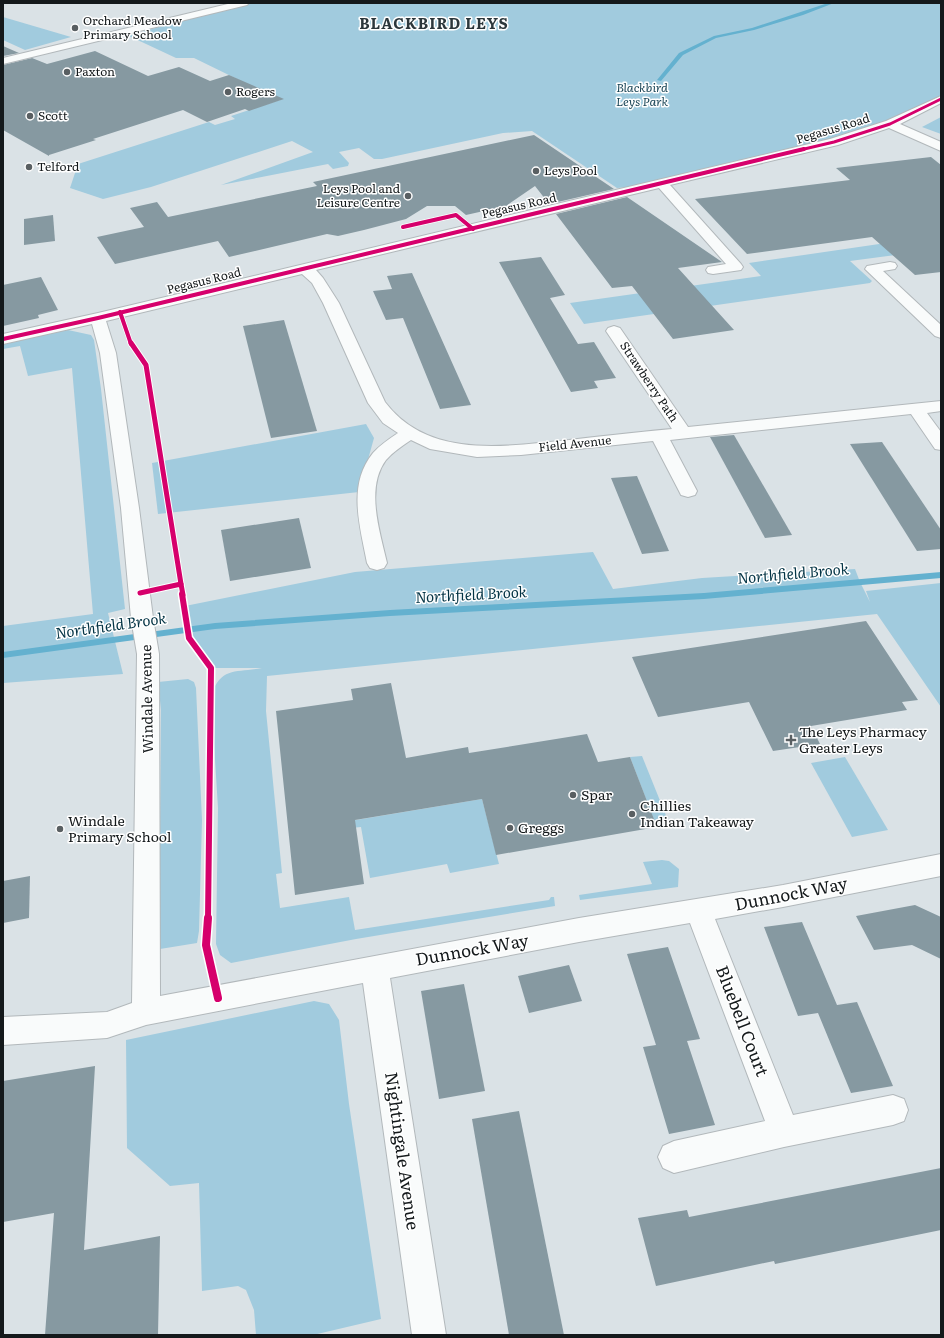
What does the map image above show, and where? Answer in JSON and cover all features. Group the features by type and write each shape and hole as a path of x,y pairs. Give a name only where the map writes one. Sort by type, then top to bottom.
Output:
{"street":[{"path":"3,61 244,3"},
{"name":"Pegasus Road","path":"3,339 98,318 834,142 890,124 941,99"},
{"path":"890,124 941,147"},
{"path":"662,184 736,267 712,270"},
{"path":"890,266 872,269 941,333"},
{"name":"Field Avenue","path":"305,268 318,281 331,303 377,404 390,419 409,433 436,445 477,452 521,450 941,406"},
{"name":"Windale Avenue","path":"98,318 108,353 131,516 142,618 148,654 146,1012"},
{"name":"Strawberry Path","path":"614,331 684,434"},
{"path":"916,409 941,445"},
{"path":"377,563 365,494 369,475 380,456 409,433"},
{"path":"659,436 688,491"},
{"name":"Dunnock Way","path":"3,1031 107,1025 146,1012 375,968 579,930 783,896 941,865"},
{"name":"Bluebell Court","path":"699,911 784,1132"},
{"name":"Nightingale Avenue","path":"375,968 429,1335"},
{"path":"674,1157 784,1132 893,1110"}],"green space":[{"name":"Blackbird Leys Park","path":"252,3 941,3 941,99 890,124 662,184 617,188 532,131 503,133 382,159 374,159 359,148 339,152 349,163 348,166 333,169 328,164 221,185 313,152 292,141 151,187 103,199 70,188 78,164 209,122 215,125 235,119 231,116 280,100 194,58 176,58 129,36 188,18"},
{"path":"3,17 71,37 25,50 3,40"},
{"path":"941,117 941,134 922,127"},
{"path":"941,235 941,249 850,261 872,281 870,283 584,324 570,303 761,276 749,263"},
{"path":"68,330 91,335 94,340 101,389 125,609 108,613 123,674 3,683 3,626 93,614 72,368 28,376 20,346 3,349 3,342"},
{"path":"366,424 374,438 359,492 158,514 152,463"},
{"path":"593,552 613,589 702,578 855,569 870,602 866,591 941,583 941,707 877,614 267,676 266,711 282,873 276,874 280,908 349,897 355,930 549,900 551,897 554,897 555,906 356,939 231,963 220,955 216,944 218,808 211,695 215,686 225,675 231,672 262,668 211,668 189,638 185,606 355,572"},
{"path":"188,679 194,682 196,688 202,820 199,931 197,943 160,949 153,929 160,844 161,710 158,682"},
{"path":"642,756 667,818 654,820 630,757"},
{"path":"845,757 888,830 852,837 811,763"},
{"path":"482,799 499,864 450,873 447,864 370,878 361,827 351,828 350,821"},
{"path":"662,860 669,861 679,869 678,887 580,900 579,895 652,884 643,862"},
{"path":"314,1001 329,1004 339,1020 349,1104 381,1319 313,1335 256,1335 254,1310 246,1290 238,1286 202,1291 199,1183 170,1186 127,1148 126,1040"}],"building":[{"path":"3,46 19,53 3,56"},
{"path":"95,51 148,76 179,67 210,81 229,75 284,99 249,111 245,109 207,122 183,110 93,139 96,140 49,156 3,130 3,65 32,58 47,64"},
{"name":"Leys Pool and Leisure Centre","path":"534,135 614,189 549,204 535,186 506,206 466,215 455,206 427,206 406,219 364,230 338,236 327,234 229,257 218,241 115,264 97,237 144,227 130,208 157,202 168,217 317,186 313,182"},
{"path":"931,157 941,165 941,272 915,275 872,237 747,254 695,199 850,180 836,168"},
{"path":"627,197 722,262 678,268 734,330 673,339 632,286 612,288 556,214"},
{"path":"53,215 55,241 24,245 24,219"},
{"path":"541,257 565,295 550,298 578,344 594,342 616,378 594,381 598,388 571,392 499,262"},
{"path":"412,273 471,405 440,409 403,318 386,320 373,291 392,289 387,276"},
{"path":"41,277 58,310 38,315 39,318 3,326 3,285"},
{"path":"284,320 317,431 271,438 243,326"},
{"path":"734,435 792,535 765,538 710,437"},
{"path":"882,442 941,530 941,549 917,551 850,444"},
{"path":"637,476 669,551 642,554 611,478"},
{"path":"299,518 311,568 230,581 221,530"},
{"path":"866,621 918,700 902,702 907,710 811,726 820,744 773,751 749,702 658,717 632,657"},
{"path":"391,683 406,758 468,747 469,753 587,734 598,762 630,757 657,827 496,855 482,799 355,820 364,884 295,895 276,711 353,700 351,689"},
{"path":"30,876 29,918 3,923 3,881"},
{"path":"915,905 941,917 941,959 912,945 874,950 856,916"},
{"path":"802,922 837,1005 857,1002 893,1086 851,1093 818,1013 798,1016 764,927"},
{"path":"668,947 700,1039 687,1041 715,1125 669,1134 643,1047 656,1045 627,954"},
{"path":"569,965 582,1001 529,1013 518,976"},
{"path":"464,984 485,1091 439,1099 421,991"},
{"path":"95,1066 84,1250 160,1236 158,1335 45,1335 54,1213 3,1222 3,1081"},
{"path":"519,1111 564,1335 509,1335 472,1119"},
{"path":"941,1168 941,1230 775,1264 774,1261 656,1286 638,1218 687,1210 689,1217"}],"waterway":[{"path":"659,80 681,54 715,37 753,29 832,3"},
{"name":"Northfield Brook","path":"3,655 215,626 390,613 704,596 941,575"}],"cycle path":[{"path":"3,339 98,318 834,142 890,124 941,99"},
{"path":"403,227 456,215 473,229"},
{"path":"120,312 133,347 146,365 181,584"},
{"path":"140,593 181,584 189,638 211,668 209,896 206,945 218,998"}],"place":[{"name":"Orchard Meadow Primary School","path":"75,28"},
{"name":"Paxton","path":"67,72"},
{"name":"Rogers","path":"228,92"},
{"name":"Scott","path":"30,116"},
{"name":"Telford","path":"29,167"},
{"name":"Leys Pool","path":"536,171"},
{"name":"Leys Pool and Leisure Centre","path":"408,196"},
{"name":"The Leys Pharmacy Greater Leys","path":"791,740"},
{"name":"Spar","path":"573,795"},
{"name":"Chillies Indian Takeaway","path":"632,814"},
{"name":"Greggs","path":"510,828"},
{"name":"Windale Primary School","path":"60,829"}],"district":[{"name":"BLACKBIRD LEYS","path":"434,24"}]}
